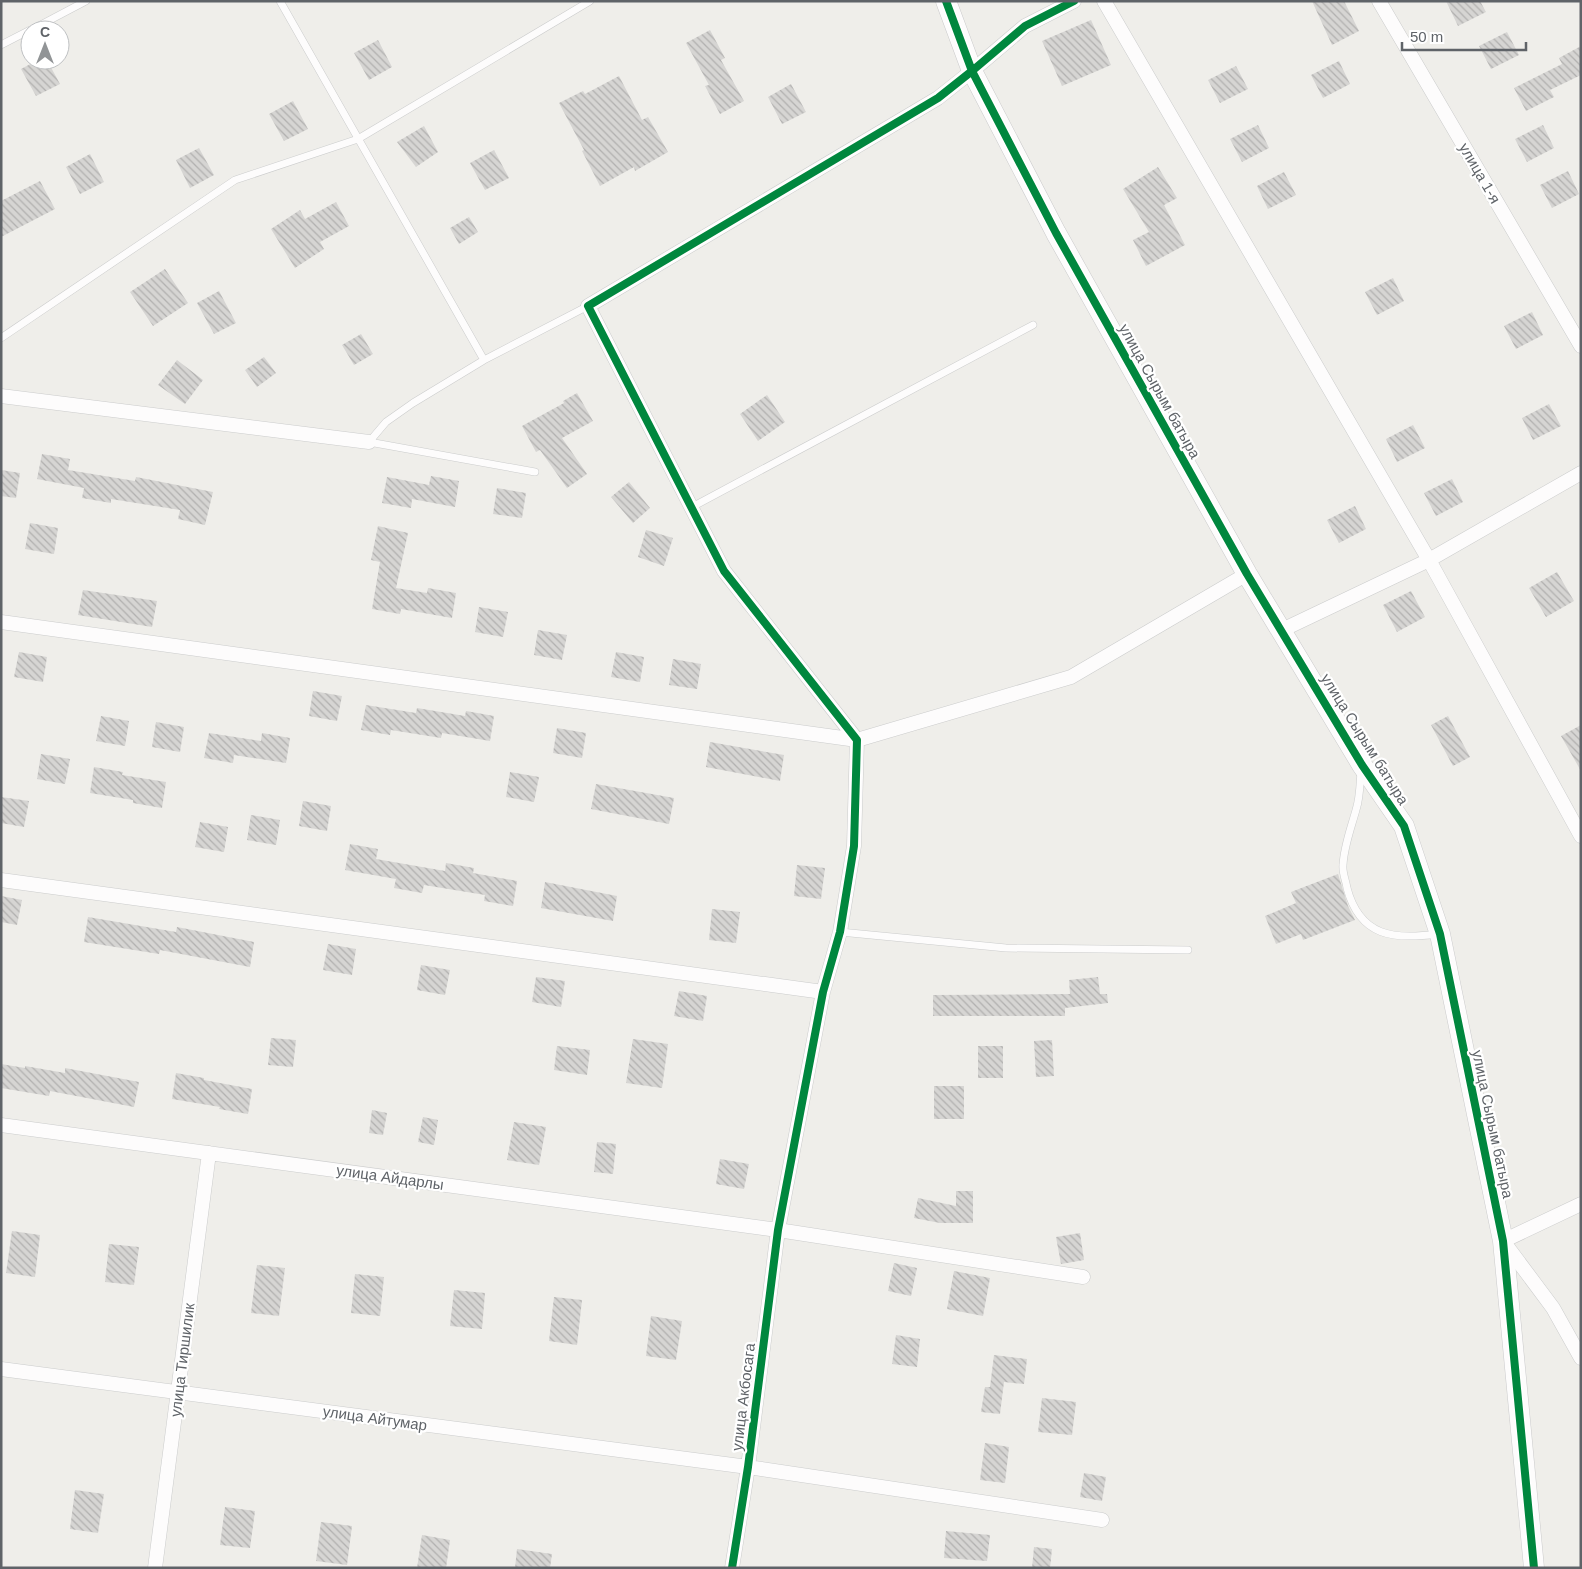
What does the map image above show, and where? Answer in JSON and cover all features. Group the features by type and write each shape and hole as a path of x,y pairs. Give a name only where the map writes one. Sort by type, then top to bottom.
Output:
{"street":[{"name":"улица Сырым батыра","path":"946,1 972,71 1056,233 1246,574 1282,630 1362,764 1404,826 1440,934 1503,1242 1534,1568"},
{"path":"857,740 724,571 588,306 938,98 1025,26 1074,1"},
{"path":"1104,1 1429,560 1581,836"},
{"name":"улица 1-я","path":"1378,1 1581,346"},
{"path":"1,396 369,442"},
{"path":"1282,630 1429,560 1581,473"},
{"path":"1,622 857,740 1071,678 1246,574"},
{"name":"улица Акбосага","path":"732,1568 748,1467 778,1230 823,992 840,932 854,846 857,740"},
{"path":"1,880 823,992"},
{"name":"улица Айдарлы","path":"1,1125 778,1230 1083,1277"},
{"name":"улица Тиршилик","path":"155,1568 209,1153"},
{"path":"1581,1204 1503,1242 1553,1308 1581,1358"},
{"name":"улица Айтумар","path":"1,1369 748,1467 1102,1520"}],"lane":[{"path":"49,20 86,1"},
{"path":"280,1 484,360"},
{"path":"1,338 235,180 358,139 590,1"},
{"path":"1,45 20,35"},
{"path":"369,442 386,422 484,360 588,306"},
{"path":"692,508 1033,324"},
{"path":"369,442 535,472"},
{"path":"1362,764 1357,807 1346,840 1342,867 1350,900 1368,926 1386,934 1412,937 1440,934"},
{"path":"840,932 1006,948 1188,950"}],"building":[{"path":"1312,1 1344,1 1359,31 1332,45"},
{"path":"1446,1 1480,1 1486,12 1458,26"},
{"path":"1091,20 1111,65 1062,86 1042,41"},
{"path":"710,30 725,58 721,60 744,101 720,114 705,86 709,85 686,43"},
{"path":"1507,32 1519,55 1491,69 1479,46"},
{"path":"378,40 392,67 369,80 354,53"},
{"path":"1581,46 1581,75 1550,90 1554,97 1526,111 1514,88 1562,64 1559,58"},
{"path":"1339,61 1350,84 1323,98 1311,75"},
{"path":"1236,66 1248,89 1220,103 1208,80"},
{"path":"22,70 52,70 60,84 36,96"},
{"path":"619,76 642,120 648,117 668,152 635,171 634,167 600,186 582,151 584,150 559,103 583,91 585,94"},
{"path":"791,84 806,112 782,124 768,97"},
{"path":"293,101 308,129 284,141 269,114"},
{"path":"1258,125 1269,148 1242,162 1230,139"},
{"path":"1543,125 1554,148 1527,162 1515,139"},
{"path":"424,126 438,152 416,167 397,142"},
{"path":"199,148 214,175 190,188 176,160"},
{"path":"494,150 509,178 485,190 470,163"},
{"path":"90,154 104,182 80,194 66,167"},
{"path":"1158,167 1177,198 1164,205 1185,245 1146,266 1133,240 1149,232 1123,189"},
{"path":"1568,171 1579,194 1552,208 1540,185"},
{"path":"1284,172 1296,195 1268,209 1257,186"},
{"path":"40,181 55,209 1,237 1,201"},
{"path":"336,202 349,226 320,242 324,249 295,268 271,229 300,210 305,219"},
{"path":"469,217 478,232 459,244 450,228"},
{"path":"165,269 188,303 153,326 130,292"},
{"path":"1393,278 1404,301 1377,315 1365,292"},
{"path":"219,291 236,323 214,334 197,303"},
{"path":"1532,312 1543,335 1516,349 1504,326"},
{"path":"361,334 373,354 354,365 342,345"},
{"path":"264,357 276,373 257,387 245,370"},
{"path":"177,360 203,380 185,404 158,385"},
{"path":"577,393 593,421 562,438 587,474 567,488 540,450 536,452 522,426 564,403 563,401"},
{"path":"767,395 785,422 758,441 740,414"},
{"path":"1549,404 1561,426 1533,440 1522,418"},
{"path":"1413,425 1425,448 1397,462 1386,439"},
{"path":"42,454 70,459 68,470 135,481 136,477 213,492 205,525 178,519 180,510 111,499 111,503 82,498 84,488 37,479"},
{"path":"1,470 20,473 16,498 1,496"},
{"path":"431,476 459,481 455,507 412,499 411,508 382,503 387,477 429,485"},
{"path":"1452,479 1463,502 1436,516 1424,493"},
{"path":"629,482 650,508 633,523 611,497"},
{"path":"497,488 526,493 522,518 493,514"},
{"path":"1355,506 1366,529 1339,543 1327,520"},
{"path":"30,523 58,528 54,554 25,549"},
{"path":"378,526 408,533 396,588 427,593 428,588 456,593 452,618 401,609 400,614 372,609 380,562 371,560"},
{"path":"646,530 673,538 664,566 638,557"},
{"path":"1557,572 1574,601 1546,617 1529,588"},
{"path":"83,590 157,601 152,627 78,615"},
{"path":"1411,591 1425,617 1397,632 1383,605"},
{"path":"479,607 508,612 503,637 475,632"},
{"path":"538,630 567,635 562,660 534,655"},
{"path":"19,652 47,657 43,682 14,677"},
{"path":"616,652 644,657 640,682 611,677"},
{"path":"673,659 701,664 697,689 669,685"},
{"path":"313,691 342,696 337,721 309,716"},
{"path":"366,705 416,713 417,708 465,716 466,711 494,716 490,741 442,733 441,738 391,730 390,735 361,730"},
{"path":"101,716 129,721 125,746 96,741"},
{"path":"1448,716 1470,757 1453,766 1431,725"},
{"path":"156,722 184,727 180,752 152,747"},
{"path":"1581,725 1581,771 1561,736"},
{"path":"557,728 586,733 582,758 553,753"},
{"path":"209,733 261,741 262,733 290,738 286,763 234,755 233,763 204,758"},
{"path":"710,742 784,755 780,781 706,767"},
{"path":"41,754 70,759 65,784 37,779"},
{"path":"94,767 123,772 122,775 166,782 162,808 133,803 133,800 90,793"},
{"path":"510,772 539,777 534,802 506,797"},
{"path":"596,784 674,798 669,824 591,809"},
{"path":"1,797 29,801 24,827 1,823"},
{"path":"303,801 331,806 327,831 299,826"},
{"path":"251,815 280,820 276,845 247,840"},
{"path":"200,822 228,827 224,852 195,847"},
{"path":"350,844 378,849 376,859 445,871 446,863 474,868 473,873 517,881 513,906 484,901 485,895 424,885 422,893 394,888 396,879 345,870"},
{"path":"797,865 825,868 821,899 794,896"},
{"path":"1338,874 1348,906 1355,920 1303,940 1301,934 1276,944 1265,916 1296,903 1291,892"},
{"path":"545,882 617,896 613,921 541,908"},
{"path":"1,896 22,900 17,925 1,922"},
{"path":"712,909 740,912 736,943 709,940"},
{"path":"88,917 176,932 177,927 254,942 250,967 160,950 159,954 84,942"},
{"path":"328,944 356,949 352,975 323,970"},
{"path":"421,965 450,970 445,995 417,990"},
{"path":"536,977 565,981 561,1007 532,1002"},
{"path":"1098,977 1100,994 1107,994 1108,1003 1065,1008 1065,1016 933,1016 933,995 1070,994 1069,980"},
{"path":"679,991 707,996 703,1021 674,1016"},
{"path":"271,1038 296,1040 293,1067 268,1065"},
{"path":"633,1039 668,1044 662,1088 626,1083"},
{"path":"1052,1040 1054,1076 1036,1077 1034,1041"},
{"path":"557,1046 590,1050 587,1075 554,1070"},
{"path":"978,1046 1003,1046 1003,1078 978,1078"},
{"path":"1,1064 65,1073 65,1068 139,1082 134,1107 50,1091 49,1096 1,1088"},
{"path":"176,1073 252,1089 248,1114 172,1099"},
{"path":"934,1086 964,1086 964,1119 934,1119"},
{"path":"372,1110 387,1113 383,1135 369,1133"},
{"path":"423,1117 438,1120 434,1145 418,1142"},
{"path":"514,1122 546,1127 539,1165 507,1160"},
{"path":"597,1142 616,1144 613,1174 594,1172"},
{"path":"720,1159 749,1164 744,1189 716,1184"},
{"path":"956,1191 973,1191 973,1223 940,1223 914,1218 918,1198 956,1206"},
{"path":"12,1231 40,1235 35,1277 6,1273"},
{"path":"1080,1233 1084,1260 1061,1264 1056,1237"},
{"path":"109,1244 139,1247 134,1285 105,1282"},
{"path":"894,1263 917,1268 911,1296 888,1291"},
{"path":"257,1265 285,1268 279,1316 251,1313"},
{"path":"954,1271 990,1278 983,1316 947,1309"},
{"path":"355,1274 384,1277 380,1316 351,1313"},
{"path":"454,1290 485,1293 482,1329 450,1326"},
{"path":"554,1297 582,1300 577,1345 549,1341"},
{"path":"651,1316 682,1321 676,1360 646,1356"},
{"path":"896,1335 920,1339 917,1367 892,1364"},
{"path":"994,1355 1027,1359 1024,1384 1004,1382 1000,1414 981,1412 985,1387 990,1387"},
{"path":"1042,1398 1076,1402 1072,1435 1038,1432"},
{"path":"985,1443 1009,1447 1005,1483 980,1480"},
{"path":"1084,1473 1106,1477 1102,1501 1080,1497"},
{"path":"75,1490 104,1494 98,1533 70,1529"},
{"path":"225,1507 255,1511 250,1548 220,1545"},
{"path":"321,1522 352,1526 347,1565 316,1561"},
{"path":"946,1531 990,1535 987,1561 944,1558"},
{"path":"422,1535 450,1540 446,1568 417,1568"},
{"path":"1034,1547 1052,1549 1050,1568 1032,1568"},
{"path":"517,1549 552,1554 550,1568 515,1568"}],"cycle path":[{"path":"946,1 972,71 1056,233 1247,574 1362,765 1404,826 1440,934 1503,1241 1534,1568"},
{"path":"732,1568 748,1467 778,1230 823,992 840,932 854,846 857,740 724,571 588,306 938,98 1025,26 1074,1"}]}
